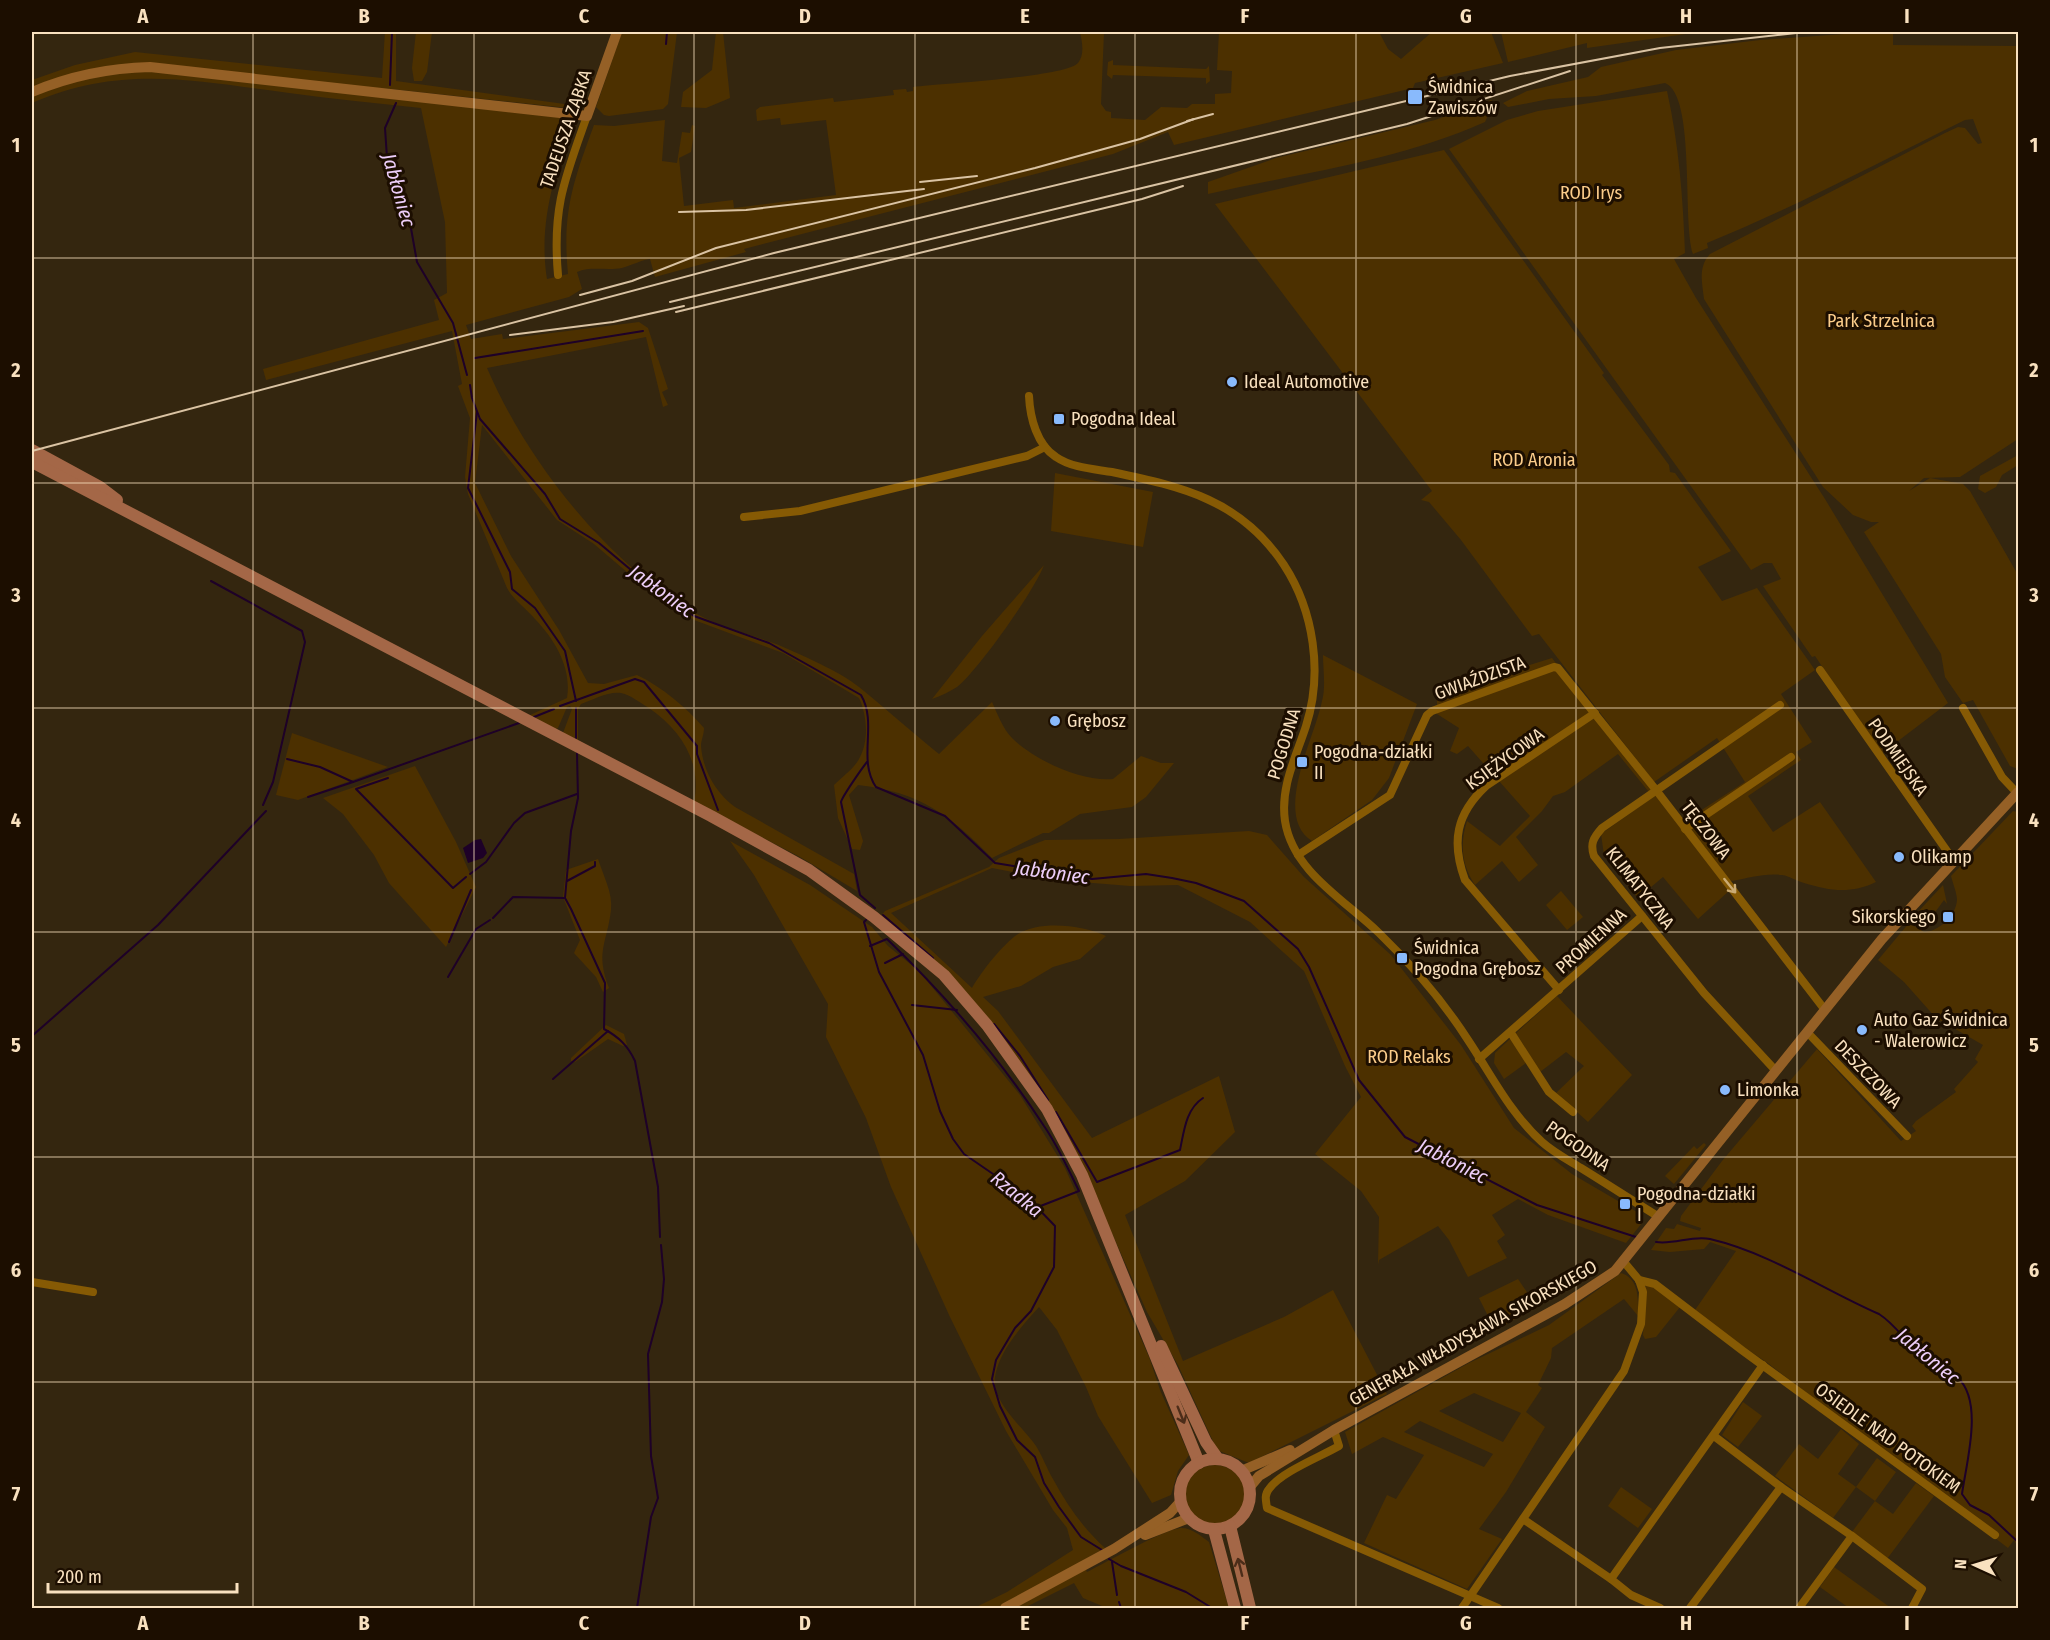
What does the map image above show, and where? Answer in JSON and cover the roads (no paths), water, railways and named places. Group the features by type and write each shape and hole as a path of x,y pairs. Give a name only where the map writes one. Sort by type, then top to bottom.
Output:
{"main road":[{"path":"34,456 150,524 711,816 809,870 874,917 944,975 987,1025 1047,1109 1082,1175 1199,1462"},
{"path":"1138,1309 1166,1354 1206,1442 1218,1459"},
{"path":"1218,1459 1230,1462 1241,1471 1249,1488 1246,1510 1230,1526 1214,1530 1205,1528 1189,1518 1180,1502 1181,1483 1191,1468 1199,1462 1218,1459"},
{"path":"1230,1526 1250,1608"},
{"path":"1214,1530 1234,1608"}],"street":[{"name":"TADEUSZA ZĄBKA","path":"558,275 555,243 558,200 617,32"},
{"path":"32,92 55,83 100,71 150,67 587,116"},
{"path":"744,517 800,512 1027,456 1045,447 1034,425 1029,396"},
{"name":"POGODNA","path":"1045,447 1057,458 1075,465 1182,487 1208,497 1227,508 1264,539 1290,574 1312,634 1315,672 1307,723 1284,794 1286,825 1298,855 1307,869 1379,934 1430,987 1521,1122 1545,1145 1659,1217"},
{"name":"GWIAŹDZISTA","path":"1298,855 1390,795 1427,715 1432,711 1554,667 1561,670"},
{"name":"TĘCZOWA","path":"1561,670 1751,911 1824,1008"},
{"name":"PODMIEJSKA","path":"1820,670 1954,861"},
{"name":"KLIMATYCZNA","path":"1776,1071 1733,1027 1594,856 1592,841 1602,828 1780,705"},
{"path":"1963,708 2002,777 2018,793"},
{"name":"KSIĘŻYCOWA","path":"1559,990 1465,880 1458,861 1457,839 1462,817 1471,800 1486,786 1595,713"},
{"path":"1685,829 1791,757"},
{"name":"GENERAŁA WŁADYSŁAWA SIKORSKIEGO","path":"1249,1488 1259,1476 1334,1430 1565,1304 1600,1282 1624,1262 1824,1008 1882,939 2018,793"},
{"name":"PROMIENNA","path":"1479,1059 1642,916"},
{"name":"DESZCZOWA","path":"1807,1032 1907,1136"},
{"path":"1511,1033 1549,1092 1573,1112"},
{"path":"1462,1608 1624,1371 1641,1324 1642,1292 1639,1280 1624,1262"},
{"name":"OSIEDLE NAD POTOKIEM","path":"1639,1280 1655,1284 1995,1535"},
{"path":"32,1282 93,1292"},
{"path":"1611,1579 1762,1365"},
{"path":"1334,1430 1340,1446 1285,1476 1268,1489 1265,1499 1267,1508 1498,1608"},
{"name":"GENERAŁA WŁADYSŁAWA SIKORSKIEGO","path":"1241,1471 1334,1430"},
{"path":"1714,1436 1780,1487 1852,1536 1922,1589 1912,1608"},
{"path":"1690,1608 1780,1487"},
{"path":"1114,1549 1170,1513 1180,1502"},
{"path":"1005,1608 1114,1549 1176,1521 1189,1518"},
{"path":"1523,1519 1631,1595 1660,1608"},
{"path":"1799,1608 1852,1536"}],"waterway":[{"name":"Jabłoniec","path":"390,85 392,32"},
{"path":"666,44 667,32"},
{"name":"Jabłoniec","path":"396,103 385,128 387,158 409,217 417,262 453,323 467,375"},
{"path":"475,358 643,331"},
{"name":"Jabłoniec","path":"470,385 480,419 545,494 560,519 599,543 662,596 694,616 769,643 861,695 868,718 868,765 876,787 945,816 995,863 1092,879 1146,874 1196,883 1244,901 1298,949 1309,967 1359,1080 1405,1137 1537,1205 1636,1237"},
{"path":"477,412 468,488 510,572 512,589 535,608 565,651 576,701"},
{"path":"211,581 302,631 305,642 273,782 263,805"},
{"path":"560,706 635,679 644,682 697,746 697,754 718,810"},
{"path":"576,708 576,738"},
{"path":"534,717 554,709"},
{"path":"287,759 320,767 353,782 519,723"},
{"path":"565,898 571,831 578,798 577,753"},
{"name":"Rzadka","path":"867,762 841,802 860,895 875,908"},
{"path":"388,778 356,789 453,888 466,877"},
{"path":"308,797 353,782"},
{"path":"470,874 486,862 514,823 525,813 577,794"},
{"path":"32,1036 158,925 266,811"},
{"path":"567,881 595,866 595,862"},
{"path":"449,942 471,890"},
{"path":"493,918 513,897 565,898 571,909 605,983 604,1029 623,1042 635,1061 658,1187 660,1237"},
{"path":"883,915 933,958"},
{"path":"448,977 476,929 490,920"},
{"name":"Rzadka","path":"866,920 864,922 879,972 923,1055 940,1111 953,1139 964,1154 1028,1198 1055,1226 1054,1267 1031,1311 1015,1328 996,1360 992,1379 1000,1406 1017,1440 1035,1457 1044,1483 1059,1507 1081,1537 1102,1550"},
{"path":"870,946 887,939 930,983 971,1028 1009,1076 1049,1134 1079,1191 1038,1207"},
{"path":"885,963 903,954"},
{"path":"912,1005 957,1010"},
{"path":"994,1024 1020,1056 1048,1100"},
{"path":"553,1079 608,1031"},
{"path":"1056,1112 1097,1182 1180,1150 1189,1114 1203,1098"},
{"name":"Jabłoniec","path":"1656,1242 1703,1238 1754,1253 1879,1314 1923,1357 1958,1378 1966,1389 1972,1417 1962,1494 1970,1505 1989,1515 2018,1542"},
{"path":"637,1608 651,1517 658,1498 651,1456 648,1354 662,1302 664,1279 661,1245"},
{"name":"Rzadka","path":"1109,1559 1186,1592 1212,1608"},
{"path":"1112,1562 1117,1595"},
{"path":"1119,1602 1121,1608"}],"railway":[{"path":"32,451 774,253 1510,76 1660,48 1806,32"},
{"path":"670,302 1407,124 1570,71"},
{"path":"1187,121 1213,114"},
{"path":"580,295 632,281 716,248 1035,168 1140,139 1194,119"},
{"path":"920,182 977,176"},
{"path":"676,312 1142,199 1183,186"},
{"path":"679,212 746,210 924,189"},
{"path":"510,335 613,322 684,306"}],"place":[{"name":"Świdnica Zawiszów","path":"1415,97"},
{"name":"Ideal Automotive","path":"1232,382"},
{"name":"Pogodna Ideal","path":"1059,419"},
{"name":"Grębosz","path":"1055,721"},
{"name":"Pogodna-działki II","path":"1302,762"},
{"name":"Olikamp","path":"1899,857"},
{"name":"Sikorskiego","path":"1948,917"},
{"name":"Świdnica Pogodna Grębosz","path":"1402,958"},
{"name":"Auto Gaz Świdnica - Walerowicz","path":"1862,1030"},
{"name":"Limonka","path":"1725,1090"},
{"name":"Pogodna-działki I","path":"1625,1204"}],"park label":[{"name":"ROD Irys","path":"1591,193"},
{"name":"Park Strzelnica","path":"1881,321"},
{"name":"ROD Aronia","path":"1534,460"},
{"name":"ROD Relaks","path":"1409,1057"}]}
